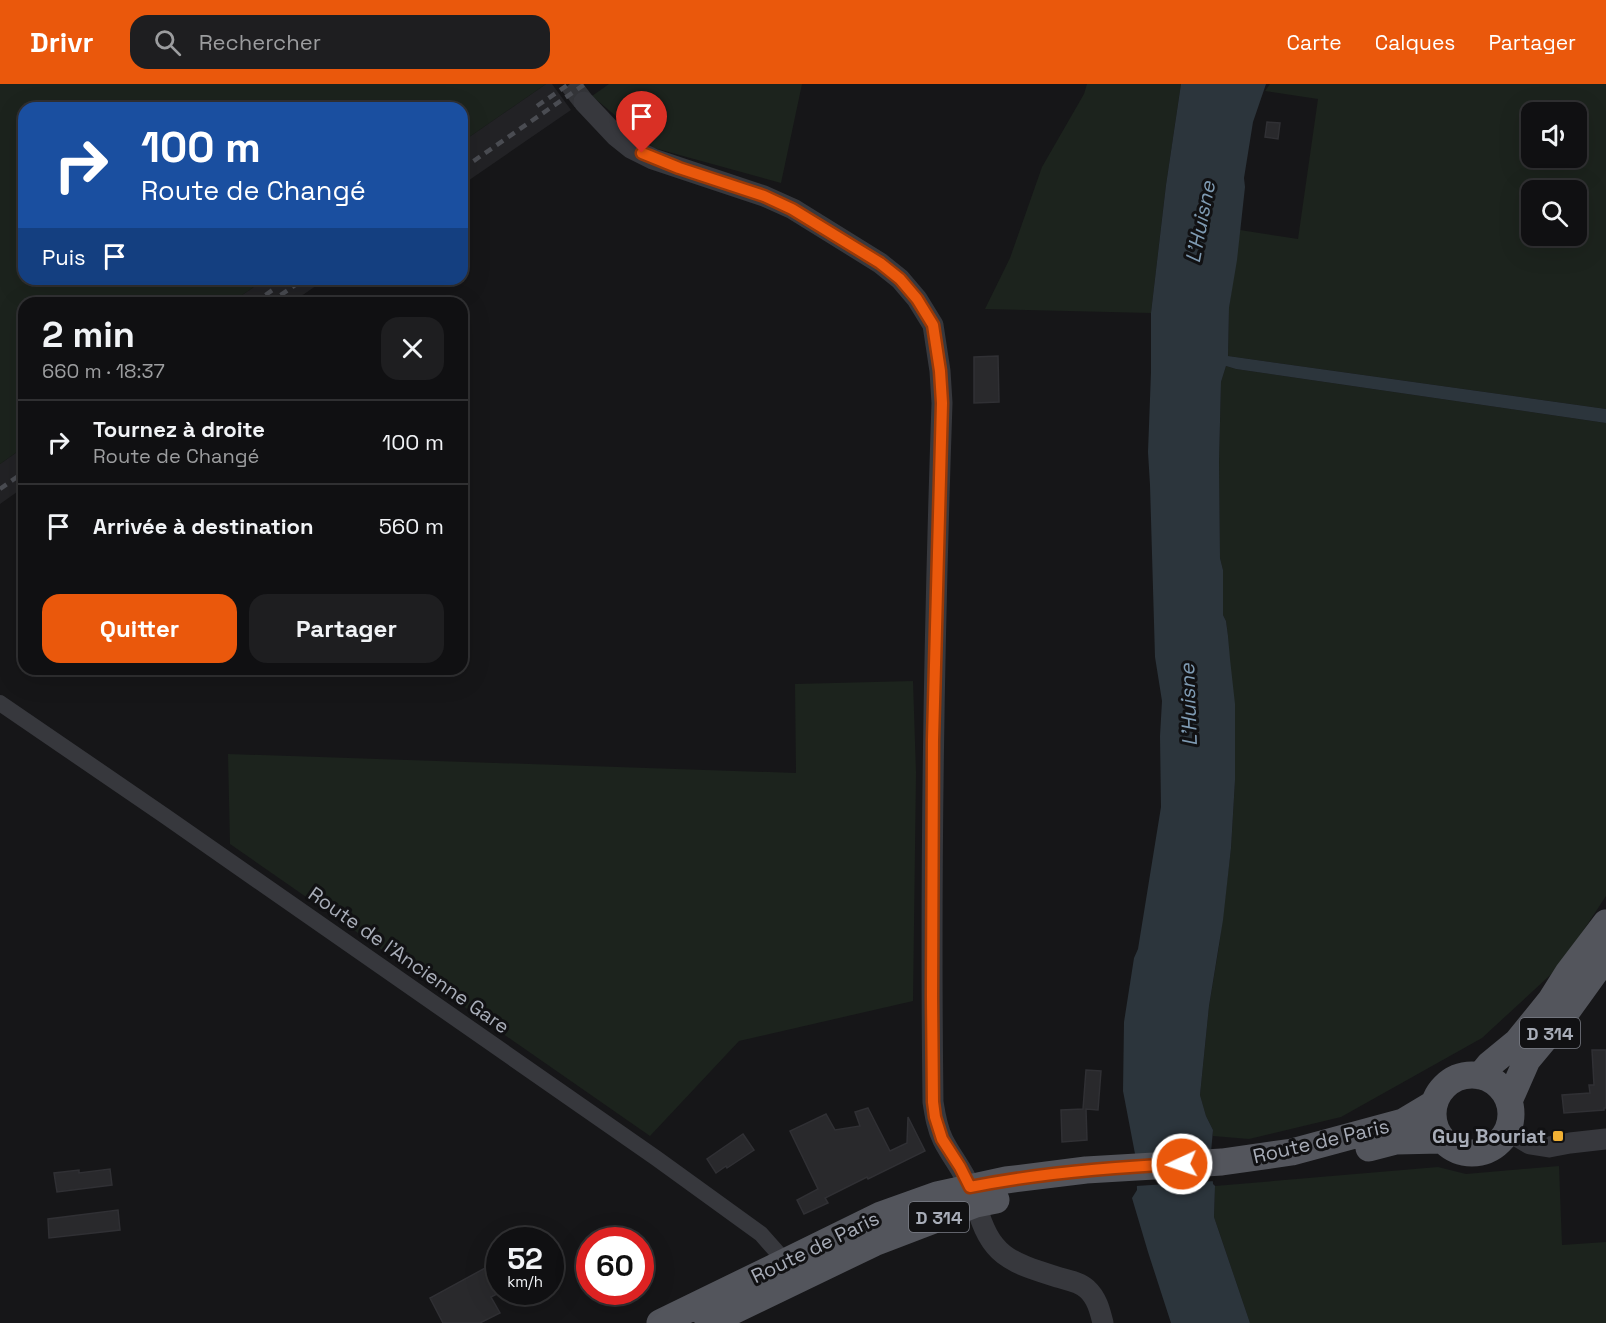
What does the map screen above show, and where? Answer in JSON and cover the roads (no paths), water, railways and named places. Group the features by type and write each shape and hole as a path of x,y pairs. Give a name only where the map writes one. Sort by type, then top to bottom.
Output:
{"main road":[{"name":"D 314","path":"1480,1076 1489,1065 1517,1042 1551,1000 1568,973 1606,923"},
{"name":"D 314","path":"1509,1101 1527,1060 1562,1018 1606,957"},
{"path":"1472,1074 1485,1076 1504,1091 1509,1101 1510,1123 1506,1133 1488,1150 1476,1154 1463,1153 1451,1148 1435,1129 1432,1117 1433,1104 1438,1092 1459,1076 1472,1074"},
{"name":"Route de Paris","path":"1222,1168 1292,1152 1402,1122 1433,1104"},
{"name":"Route de Paris","path":"660,1323 881,1215 937,1195 973,1196 1070,1187 1123,1173 1222,1168 1272,1171 1321,1162 1396,1141 1442,1140"},
{"name":"Route de Paris","path":"708,1323 973,1196"}],"street":[{"path":"584,102 616,136 632,148 662,162 735,186 783,205 880,263 912,292 933,325 942,403 933,728 932,997 935,1117 942,1139 960,1167 992,1242 1000,1252 1011,1261 1086,1288 1094,1298 1103,1323"},
{"name":"Route de l'Ancienne Gare","path":"0,703 656,1158 761,1234 785,1261"},
{"path":"1506,1133 1515,1135 1530,1144 1549,1147 1606,1139"}],"water":[{"name":"L'Huisne","path":"1181,84 1266,84 1253,122 1244,178 1237,260 1229,308 1228,356 1606,409 1606,423 1226,366 1221,382 1220,558 1223,570 1223,615 1226,621 1235,704 1235,780 1231,848 1223,920 1209,1006 1200,1095 1213,1130 1211,1152 1215,1186 1214,1217 1250,1323 1171,1323 1132,1198 1137,1190 1136,1159 1123,1091 1124,1022 1161,807 1162,701 1155,657 1148,452 1151,313"}],"tunnel":[{"path":"570,84 584,102"}],"railway":[{"path":"537,106 569,84"},
{"path":"468,165 585,84"},
{"path":"278,297 295,285"},
{"path":"263,297 274,289"},
{"path":"0,489 18,476"}],"place":[{"name":"Guy Bouriat","path":"1558,1136"}]}
